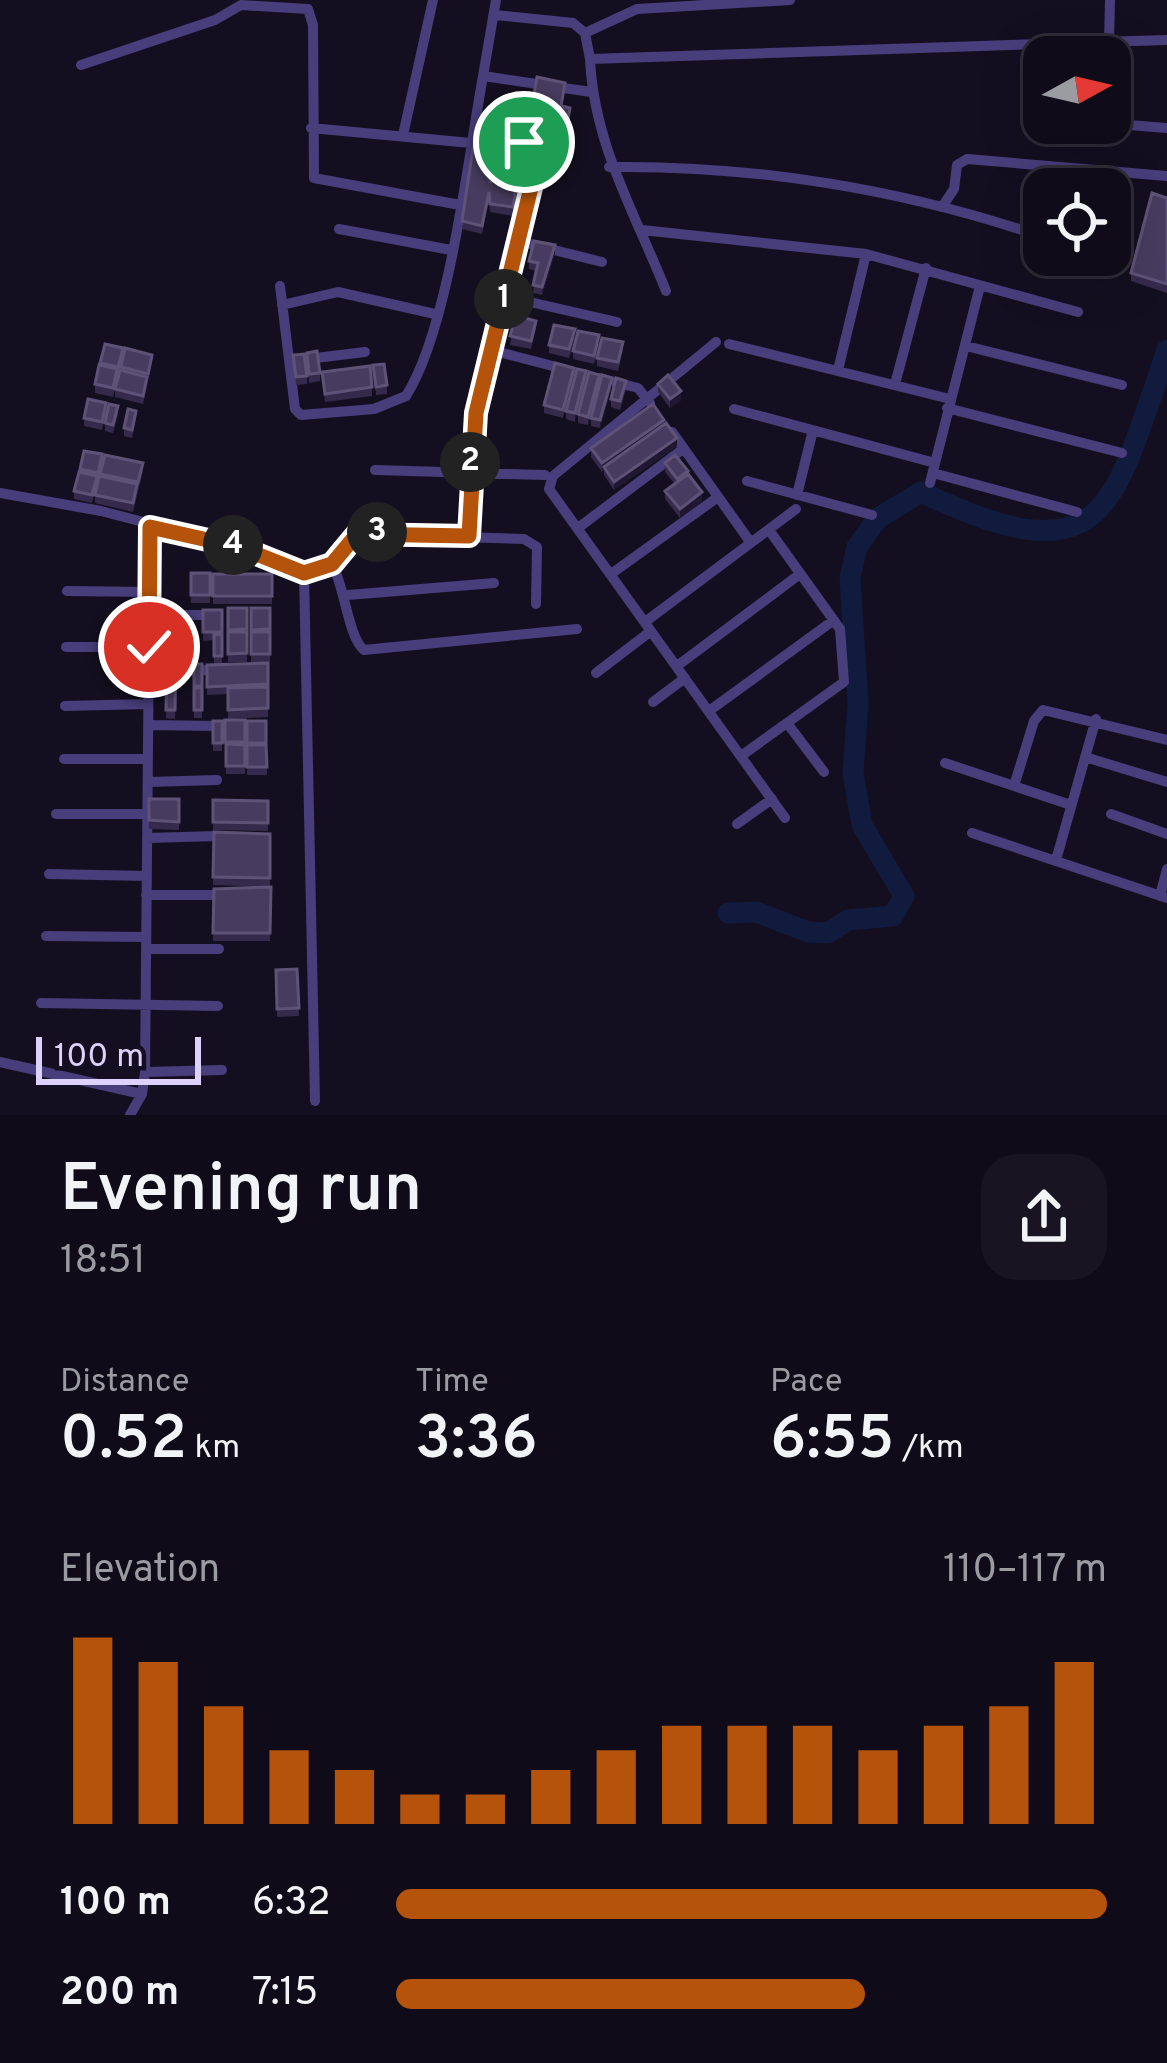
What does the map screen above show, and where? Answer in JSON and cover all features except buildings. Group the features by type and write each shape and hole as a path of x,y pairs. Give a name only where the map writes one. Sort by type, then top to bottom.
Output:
{"street":[{"path":"403,134 433,0"},
{"path":"280,286 301,415 393,404 414,384 452,250 496,0"},
{"path":"585,33 637,9 790,0"},
{"path":"1105,36 1110,0"},
{"path":"81,65 214,20 230,10 256,3 301,3 313,25 311,170 322,183 460,205"},
{"path":"495,14 573,23 585,33 591,92 609,166 666,291"},
{"path":"1131,41 1167,40"},
{"path":"590,59 1023,45"},
{"path":"483,76 591,92"},
{"path":"1131,125 1167,128"},
{"path":"310,128 524,142 536,155 476,413 469,536"},
{"path":"943,207 954,189 957,165 967,158 1167,176"},
{"path":"609,166 806,181 943,207 1023,231"},
{"path":"339,229 452,250"},
{"path":"642,230 866,254 1078,312"},
{"path":"518,241 602,262"},
{"path":"838,370 866,254"},
{"path":"895,384 926,268"},
{"path":"933,473 980,286"},
{"path":"282,305 326,294 352,295 436,314"},
{"path":"504,296 617,322"},
{"path":"785,818 550,488 553,476 723,343 895,384 948,404 1122,453"},
{"path":"966,346 1121,385"},
{"path":"491,350 638,388 751,543"},
{"path":"289,361 365,352"},
{"path":"734,409 814,430 933,473 1077,512"},
{"path":"796,495 814,430"},
{"path":"578,528 683,448"},
{"path":"375,470 545,475"},
{"path":"747,481 872,515"},
{"path":"0,493 101,511 239,547 304,573 332,564 357,534 534,541 536,604"},
{"path":"611,574 718,497"},
{"path":"596,673 796,509"},
{"path":"130,1115 142,1094 145,1072 150,527"},
{"path":"742,756 844,682 840,629 769,530"},
{"path":"332,564 348,596 355,640 364,650 577,628"},
{"path":"304,573 315,1101"},
{"path":"676,666 800,574"},
{"path":"348,596 494,583"},
{"path":"67,591 149,592"},
{"path":"149,615 216,615"},
{"path":"709,712 834,620"},
{"path":"66,647 149,647"},
{"path":"149,670 216,670"},
{"path":"653,702 685,678"},
{"path":"64,706 148,704"},
{"path":"1014,786 1034,721 1043,710 1096,719 1167,740"},
{"path":"1056,860 1096,719"},
{"path":"787,723 824,772"},
{"path":"148,725 217,726"},
{"path":"1085,757 1167,782"},
{"path":"64,758 148,759"},
{"path":"945,763 1071,805"},
{"path":"148,782 217,780"},
{"path":"737,824 772,799"},
{"path":"56,814 147,814"},
{"path":"1111,814 1167,834"},
{"path":"972,832 1163,897 1167,869"},
{"path":"147,838 217,836"},
{"path":"49,874 147,876"},
{"path":"146,895 223,895"},
{"path":"46,936 219,949"},
{"path":"41,1003 218,1006"},
{"path":"0,1062 142,1094"},
{"path":"145,1072 221,1070"}],"waterway":[{"path":"728,913 756,912 808,932 828,933 848,920 893,916 904,896 862,825 853,773 858,704 850,578 857,547 878,518 921,492 983,518 1030,530 1066,528 1093,514 1114,488 1132,452 1167,350"}],"route":[{"path":"149,647 150,527 239,547 304,573 332,564 357,534 469,536 476,413 537,163 532,148 524,142"}]}
